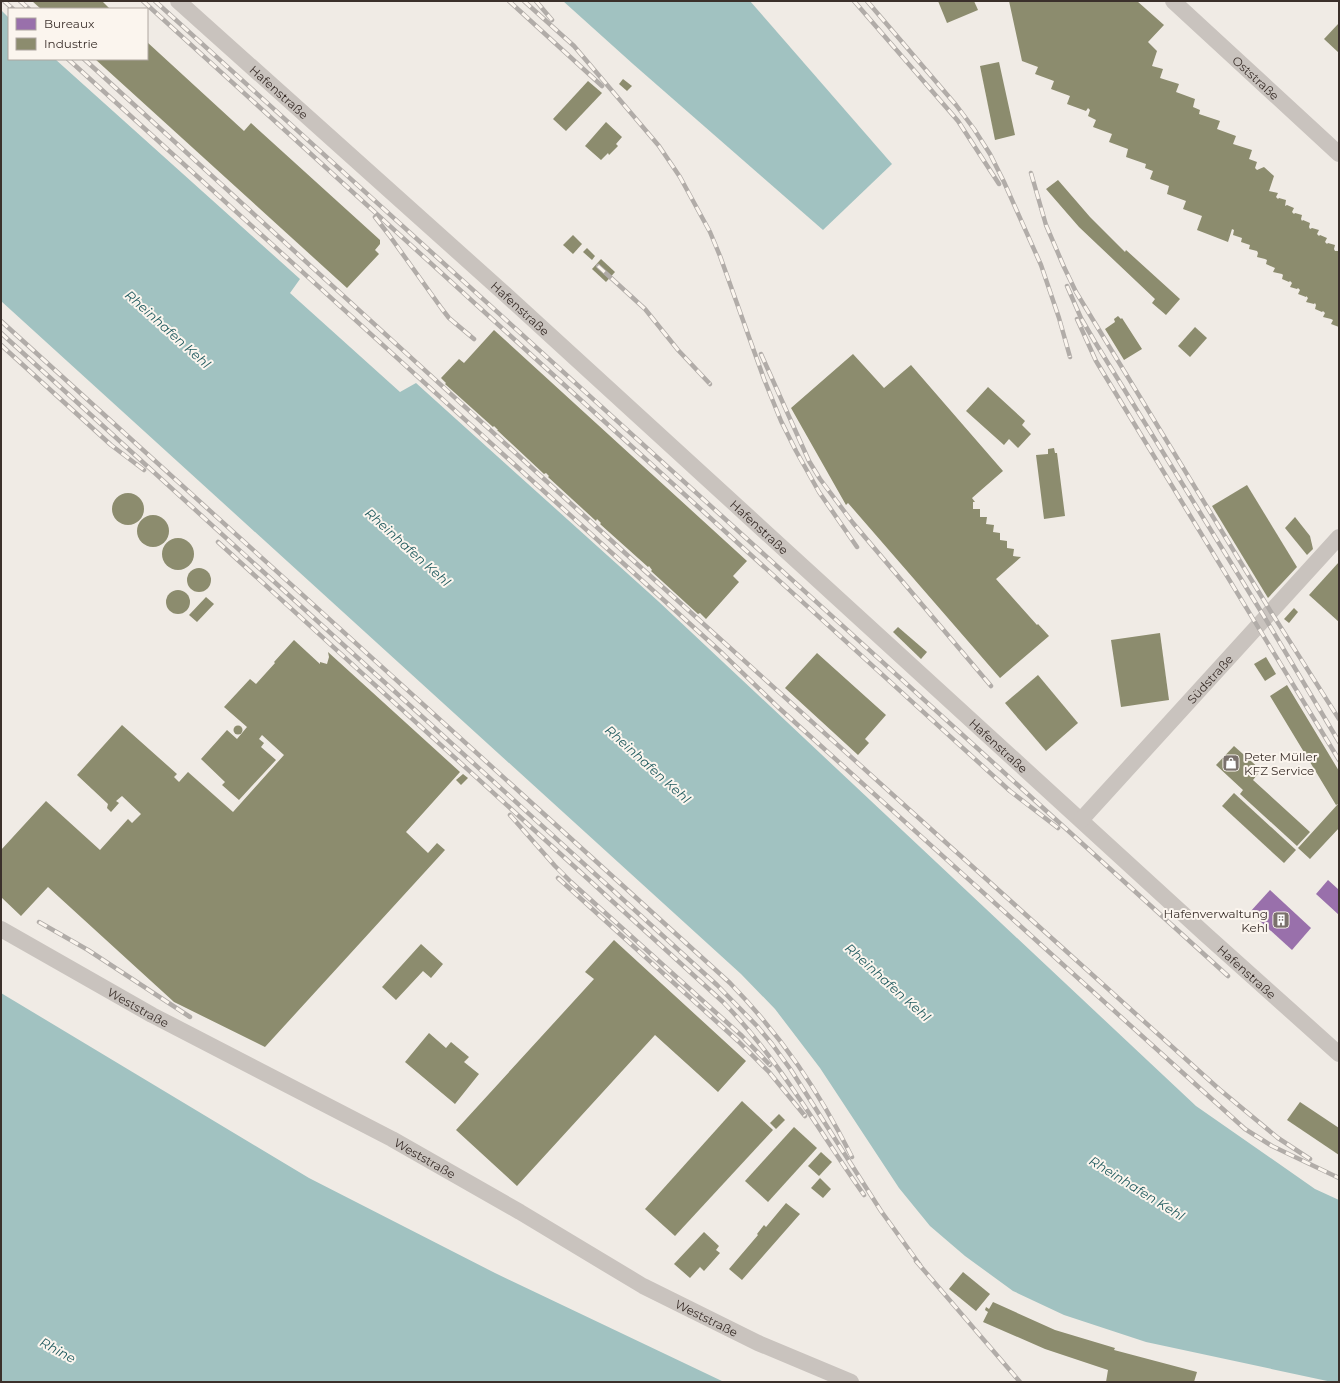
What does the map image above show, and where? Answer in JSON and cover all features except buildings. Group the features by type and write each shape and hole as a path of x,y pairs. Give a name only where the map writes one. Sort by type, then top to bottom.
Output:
{"street":[{"name":"Hafenstraße","path":"178,1 505,294 1205,934 1339,1054"},
{"name":"Oststraße","path":"1173,1 1339,154"},
{"name":"Südstraße","path":"1081,820 1339,537"},
{"name":"Weststraße","path":"1,929 152,1015 392,1139 520,1212 643,1286 758,1343 851,1382"}],"water":[{"path":"563,1 750,1 892,164 823,230"},
{"name":"Rheinhafen Kehl","path":"1,10 8,17 8,60 56,60 300,279 290,293 400,392 416,383 658,601 1196,1106 1315,1189 1339,1200 1339,1382 1332,1382 1146,1342 1064,1315 1013,1291 965,1256 930,1226 899,1188 820,1068 775,1009 741,974 1,301"},
{"name":"Rhine","path":"1,993 309,1178 495,1273 724,1382 1,1382"}],"railway":[{"path":"4,1 12,8"},
{"path":"20,1 28,8"},
{"path":"143,1 1010,791 1058,828"},
{"path":"155,1 1228,976"},
{"path":"509,1 602,86"},
{"path":"524,1 574,46 659,146 680,177 710,232 720,256 764,379 781,421 819,492 857,547"},
{"path":"536,1 552,20"},
{"path":"854,1 958,121 999,184"},
{"path":"867,1 956,105 990,154 1041,265 1059,318 1070,357"},
{"path":"69,60 722,653 779,708 1245,1129 1272,1146 1339,1178"},
{"path":"85,60 636,563 1219,1089 1278,1138 1310,1159"},
{"path":"1031,173 1046,225 1076,292 1271,612 1339,719"},
{"path":"375,217 449,318 474,339"},
{"path":"598,266 645,309 678,350 710,384"},
{"path":"1067,286 1081,318 1095,342 1265,618 1339,742"},
{"path":"1077,319 1096,361 1339,760"},
{"path":"1,321 730,983 767,1024 798,1066 826,1109 852,1157"},
{"path":"1,333 717,985 757,1026 791,1070 881,1211 920,1265"},
{"path":"1,345 111,445 144,470"},
{"path":"761,354 809,461 820,479 853,523 991,686"},
{"path":"218,542 723,1002 743,1024 780,1071 864,1195"},
{"path":"510,815 571,882 742,1036 770,1065"},
{"path":"558,878 739,1042 769,1072 805,1116"},
{"path":"39,922 88,950 190,1017"},
{"path":"916,1261 1020,1382"}],"place":[{"name":"Peter Müller KFZ Service","path":"1231,763"},
{"name":"Hafenverwaltung Kehl","path":"1281,920"}]}
